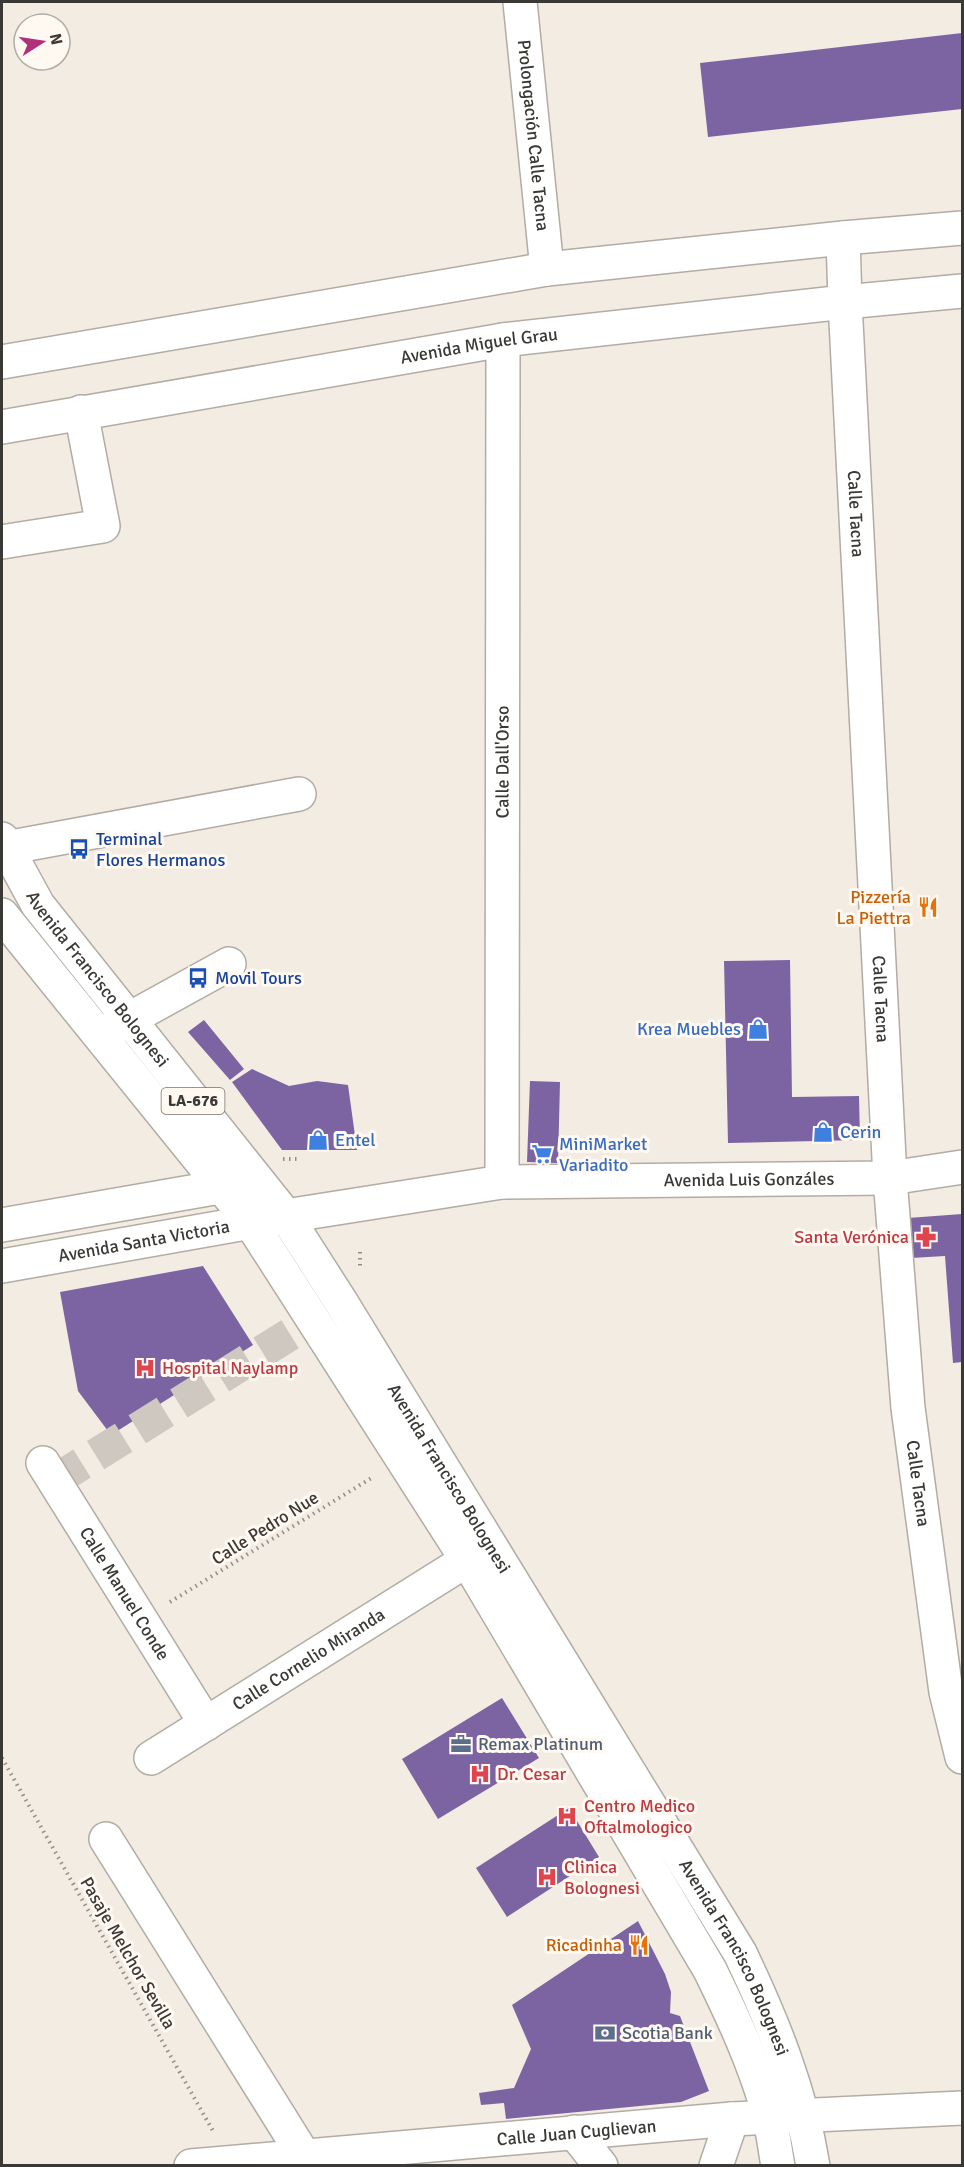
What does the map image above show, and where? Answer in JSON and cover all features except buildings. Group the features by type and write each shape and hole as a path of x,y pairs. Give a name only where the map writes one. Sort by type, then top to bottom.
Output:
{"main road":[{"name":"Prolongación Calle Tacna","path":"520,2 547,269"},
{"path":"2,362 547,269 843,238 963,228"},
{"name":"Calle Tacna","path":"843,238 890,1178 908,1408 946,1692 963,1757"},
{"name":"Avenida Miguel Grau","path":"2,427 503,340 963,291"},
{"name":"Calle Dall'Orso","path":"502,1182 503,340"},
{"path":"2,542 103,526 81,412"},
{"path":"4,843 299,794"},
{"name":"Avenida Francisco Bolognesi","path":"4,843 38,905 286,1216 740,1953 767,2009 785,2060 813,2166"},
{"name":"Avenida Francisco Bolognesi","path":"3,919 219,1187 251,1223 467,1560 710,1970 734,2017 749,2055 769,2116 776,2164"},
{"path":"98,1036 229,964"},
{"name":"Avenida Luis Gonzáles","path":"286,1216 502,1182 890,1178 963,1167"},
{"path":"2,1225 257,1181"},
{"name":"Avenida Santa Victoria","path":"2,1266 286,1216"},
{"name":"Calle Manuel Conde","path":"43,1463 206,1724"},
{"name":"Calle Cornelio Miranda","path":"151,1758 467,1560"},
{"path":"106,1839 304,2156"},
{"name":"Calle Juan Cuglievan","path":"191,2166 769,2116 963,2108"},
{"path":"716,2166 732,2119"},
{"path":"574,2132 601,2166"}],"path":[{"name":"Calle Pedro Nue","path":"142,1620 402,1459"},
{"name":"Pasaje Melchor Sevilla","path":"2,1758 231,2163"}],"tunnel":[{"path":"54,1481 313,1320"}],"place":[{"name":"Terminal Flores Hermanos","path":"79,849"},
{"name":"Pizzería La Piettra","path":"928,907"},
{"name":"Movil Tours","path":"198,978"},
{"name":"Krea Muebles","path":"758,1029"},
{"name":"Cerin","path":"823,1132"},
{"name":"Entel","path":"318,1140"},
{"name":"MiniMarket Variadito","path":"542,1154"},
{"name":"Santa Verónica","path":"926,1237"},
{"name":"Hospital Naylamp","path":"145,1368"},
{"name":"Remax Platinum","path":"461,1744"},
{"name":"Dr. Cesar","path":"480,1774"},
{"name":"Centro Medico Oftalmologico","path":"567,1816"},
{"name":"Clinica Bolognesi","path":"547,1877"},
{"name":"Ricadinha","path":"639,1945"},
{"name":"Scotia Bank","path":"605,2033"}]}
